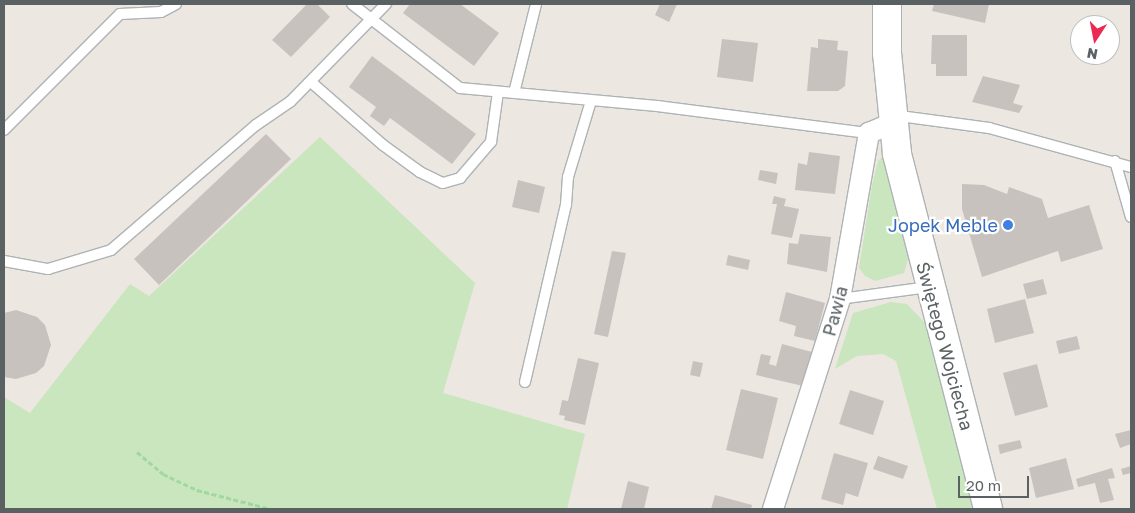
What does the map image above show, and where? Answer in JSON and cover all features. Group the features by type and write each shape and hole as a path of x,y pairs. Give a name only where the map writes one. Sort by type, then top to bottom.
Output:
{"street":[{"name":"Świętego Wojciecha","path":"888,4 880,128 904,186 988,509"},
{"name":"Pawia","path":"773,509 840,299 880,128"}],"lane":[{"path":"4,130 120,14 161,12 176,4"},
{"path":"352,4 371,21 460,88 880,128 907,117 989,128 1115,160 1131,167"},
{"path":"4,261 48,269 111,250 256,125 311,82 386,4"},
{"path":"514,93 536,4"},
{"path":"311,82 383,145 420,172 443,183 460,178 480,159 491,142 498,92"},
{"path":"525,382 566,205 568,177 591,101"},
{"path":"1115,160 1131,217"},
{"path":"840,299 929,286"}],"path":[{"path":"137,452 163,474 197,490 271,509"}],"green space":[{"path":"320,137 475,283 443,393 585,434 567,509 4,509 4,397 30,413 130,284 149,296"},
{"path":"882,157 886,160 908,259 904,273 875,281 865,276 859,268 872,185 878,161"},
{"path":"891,302 907,304 926,324 974,509 937,509 896,361 883,354 857,356 835,369 853,313"}],"building":[{"path":"307,4 317,4 330,17 291,57 272,40"},
{"path":"410,4 460,4 499,33 474,66 403,13"},
{"path":"660,4 677,4 669,22 655,15"},
{"path":"934,4 989,4 985,23 932,11"},
{"path":"932,35 967,35 967,76 936,76 936,64 931,64"},
{"path":"722,39 758,43 753,82 717,77"},
{"path":"818,39 838,41 837,50 848,51 845,86 838,91 807,91 811,47 818,48"},
{"path":"372,56 476,134 452,164 390,118 384,126 370,116 376,107 349,87"},
{"path":"983,76 1020,85 1013,103 1023,106 1019,113 972,102"},
{"path":"266,134 291,159 159,285 134,259"},
{"path":"809,152 840,156 835,194 795,190 798,163 807,165"},
{"path":"760,170 778,173 776,184 758,180"},
{"path":"518,180 545,187 539,213 512,207"},
{"name":"Jopek Meble","path":"962,184 984,185 1007,194 1009,187 1042,199 1048,218 1089,205 1103,249 1061,262 1058,251 982,277 962,209"},
{"path":"774,196 786,199 784,206 799,209 792,238 771,234 777,204 772,204"},
{"path":"800,234 831,237 827,272 787,264 789,243 798,244"},
{"path":"612,251 626,253 608,337 594,334"},
{"path":"728,255 750,260 748,270 726,265"},
{"path":"1043,279 1047,294 1027,299 1023,284"},
{"path":"786,292 825,303 815,341 794,336 796,326 779,321"},
{"path":"1025,299 1034,333 995,343 987,309"},
{"path":"16,310 37,317 45,325 51,345 44,366 36,373 16,379 4,377 4,313"},
{"path":"1077,336 1080,349 1059,354 1056,341"},
{"path":"782,344 812,352 803,386 756,375 761,354 771,356 769,364 776,366"},
{"path":"578,358 599,363 585,425 564,420 565,416 559,415 562,400 568,401"},
{"path":"693,361 703,363 700,377 690,375"},
{"path":"1037,364 1048,407 1015,416 1003,373"},
{"path":"741,389 778,398 763,459 726,450"},
{"path":"850,390 884,401 873,435 839,424"},
{"path":"1131,430 1131,444 1120,448 1115,434"},
{"path":"1020,440 1022,448 1000,454 998,445"},
{"path":"834,453 868,463 858,497 846,493 843,505 821,499"},
{"path":"878,456 908,466 903,479 873,469"},
{"path":"1066,458 1074,489 1036,498 1029,468"},
{"path":"1131,466 1131,473 1123,475 1121,469"},
{"path":"1112,468 1115,478 1108,479 1114,500 1100,503 1095,483 1078,487 1076,479"},
{"path":"628,481 649,487 644,509 621,509"},
{"path":"715,495 752,505 751,509 711,509"}],"place":[{"name":"Jopek Meble","path":"1008,225"}]}
